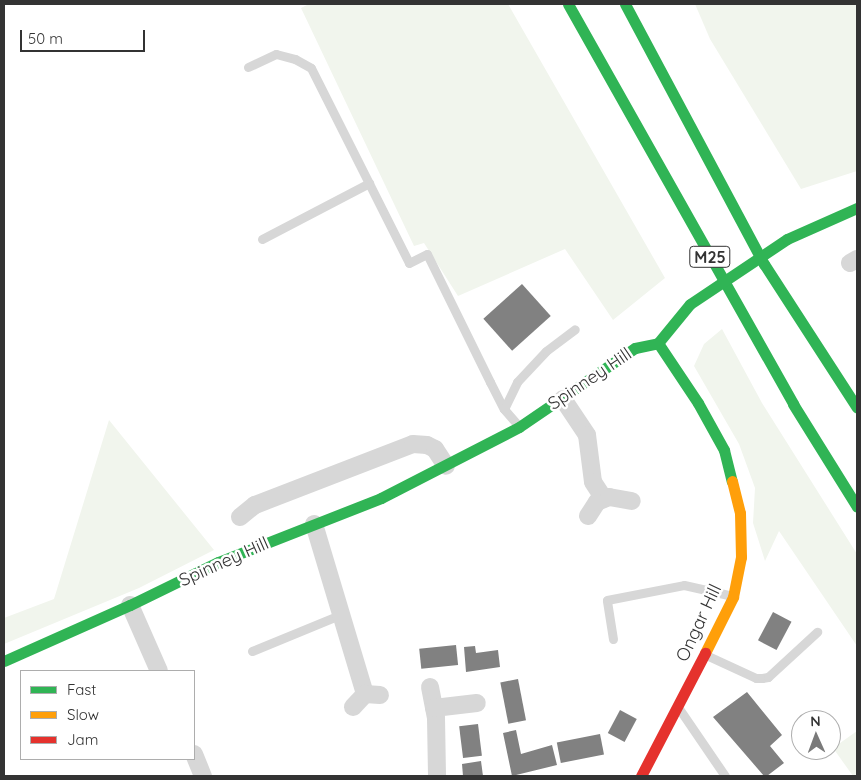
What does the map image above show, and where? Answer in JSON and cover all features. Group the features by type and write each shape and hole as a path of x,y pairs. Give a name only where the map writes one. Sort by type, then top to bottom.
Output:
{"main road":[{"name":"M25","path":"568,4 792,404 857,506"},
{"name":"M25","path":"625,4 764,264 857,408"},
{"path":"658,343 676,318 690,304 787,239 857,208"},
{"name":"Spinney Hill","path":"4,661 130,605 218,562 381,498 520,427 635,348 658,343"},
{"name":"Ongar Hill","path":"641,776 677,705 706,655 733,596 739,574 741,534 740,513 724,450 658,343"}],"street":[{"path":"563,399 587,435 591,476 604,499"},
{"name":"Spinney Hill","path":"240,517 256,505 413,444 427,445 435,449 446,466"},
{"path":"588,516 597,502 609,497 632,500"},
{"path":"314,524 342,614 373,694 353,707"},
{"path":"130,605 159,670"},
{"path":"430,687 434,708 436,776"},
{"path":"434,708 477,703"},
{"path":"195,756 203,776"}],"lane":[{"path":"248,67 276,54 295,59 310,68 409,263 426,254 504,408 520,427"},
{"path":"262,239 369,183"},
{"path":"504,408 517,382 546,351 575,329"},
{"path":"613,639 607,600 684,585 733,596"},
{"path":"252,651 342,614"},
{"path":"706,655 756,678 762,678 768,676 817,632"},
{"path":"677,705 725,776"}],"shaded area":[{"path":"309,4 508,4 665,278 613,320 565,249 458,296 424,243 414,246 301,8"},
{"path":"695,4 857,4 857,171 801,189 710,39"},
{"path":"722,329 762,403 857,554 857,646 779,531 765,561 753,523 755,488 739,444 694,366 704,344"},
{"path":"109,420 214,550 139,588 4,644 4,618 54,599"},
{"path":"857,731 857,776 853,776 841,759 841,742"}],"building":[{"path":"522,284 551,316 512,351 483,319"},
{"path":"773,612 792,622 777,650 758,640"},
{"path":"456,645 458,665 421,669 419,649"},
{"path":"475,646 476,653 498,650 500,667 466,672 464,647"},
{"path":"518,679 526,720 508,724 500,682"},
{"path":"747,692 782,735 770,746 784,763 767,776 764,776 713,717"},
{"path":"620,710 637,719 625,742 608,733"},
{"path":"478,724 482,756 463,758 459,726"},
{"path":"516,730 521,754 552,745 557,765 512,776 503,733"},
{"path":"600,734 604,755 561,763 557,742"},
{"path":"481,761 483,776 463,776 462,764"}],"traffic: fast":[{"path":"568,4 793,404 857,507"},
{"path":"625,4 764,264 857,408"},
{"path":"658,343 690,304 787,239 857,208"},
{"path":"4,661 130,605 218,562 381,498 519,427 635,348 658,343"},
{"path":"658,343 698,403 724,450 732,481"}],"traffic: slow":[{"path":"705,653 733,597 741,557 740,513 732,481"}],"traffic: jam":[{"path":"641,776 705,653"}]}
